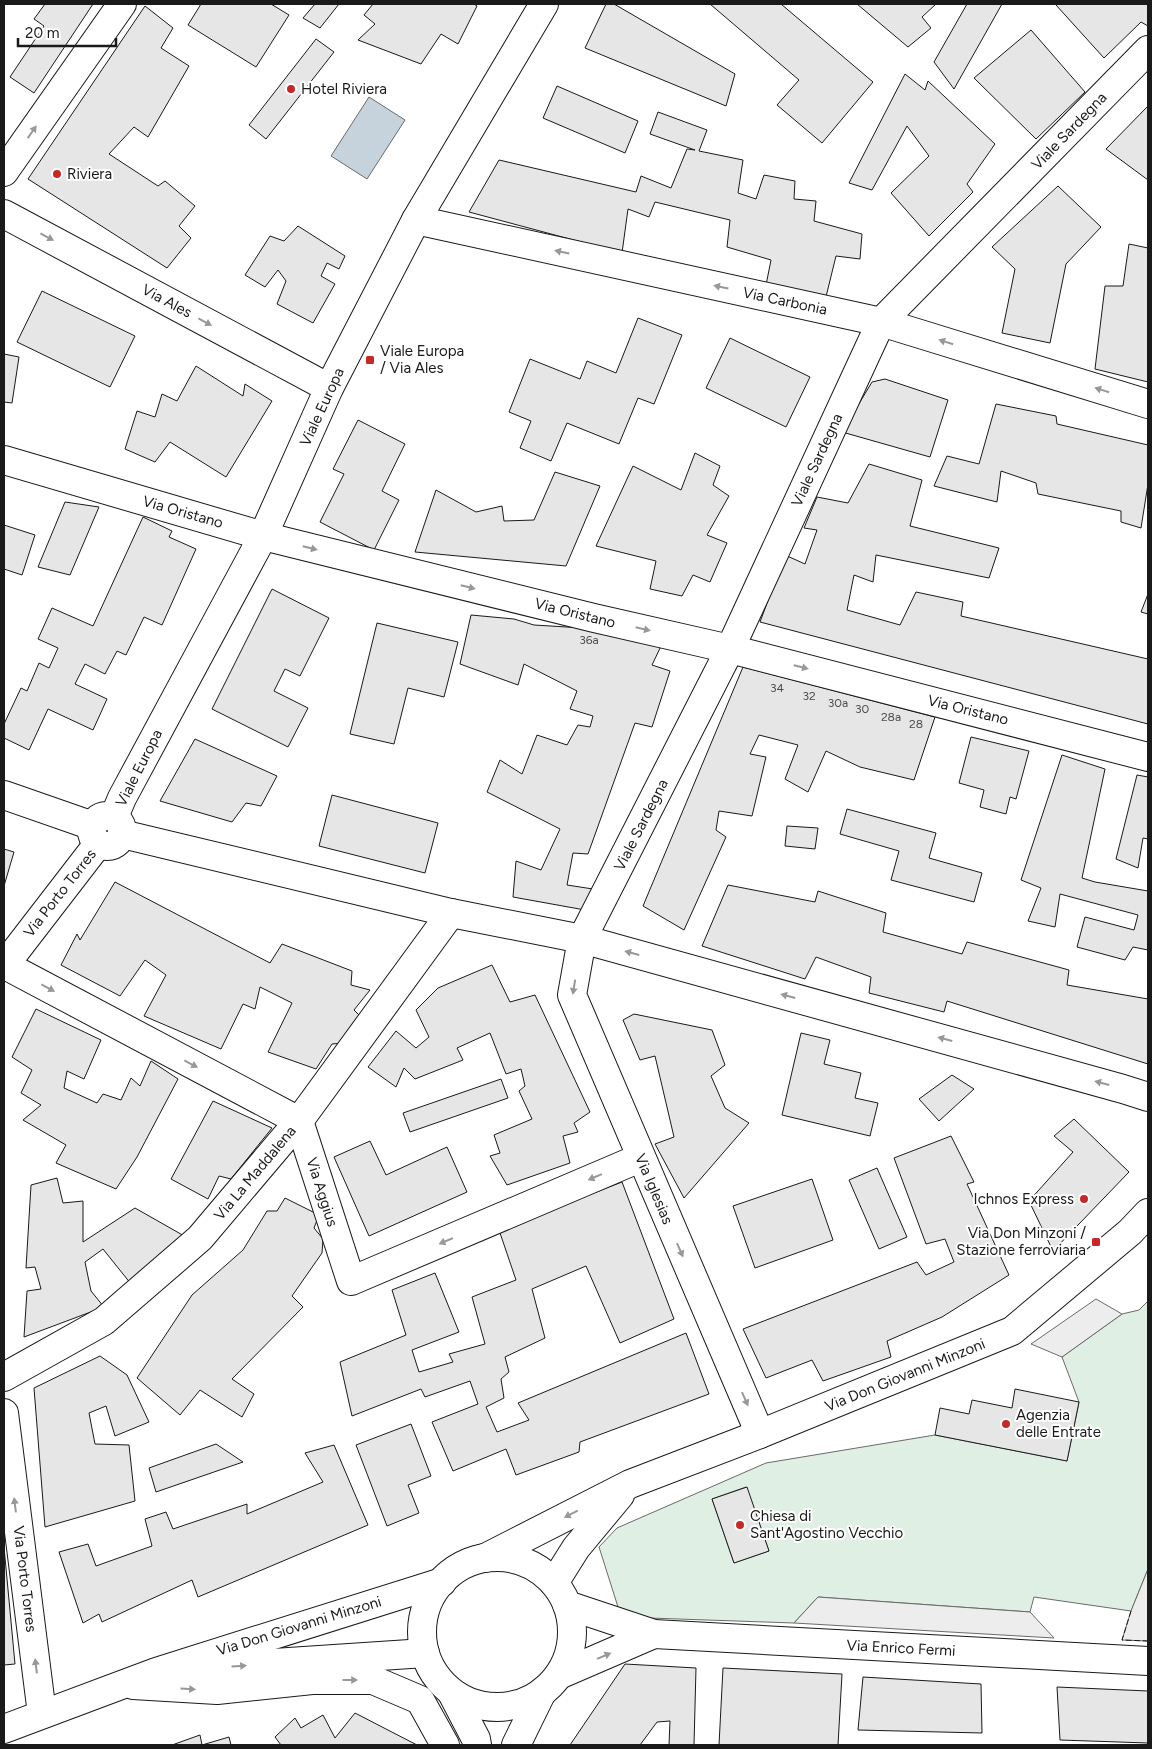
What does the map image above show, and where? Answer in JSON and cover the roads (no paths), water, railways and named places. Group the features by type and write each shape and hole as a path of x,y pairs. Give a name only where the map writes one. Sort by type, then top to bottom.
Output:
{"street":[{"path":"4,172 122,4"},
{"name":"Viale Europa","path":"107,830 122,798 263,536 330,388 416,220 544,4"},
{"name":"Viale Sardegna","path":"582,939 730,649 881,322 1148,50"},
{"name":"Via Ales","path":"4,214 330,388"},
{"name":"Via Carbonia","path":"416,220 881,322 1148,404"},
{"name":"Via Oristano","path":"4,460 263,536 584,616 730,649 1148,757"},
{"path":"4,795 107,830 451,913 582,939 1123,1088 1148,1097"},
{"name":"Via Porto Torres","path":"4,965 107,830"},
{"name":"Via La Maddalena","path":"4,1377 104,1321 200,1238 300,1121 451,913"},
{"name":"Via Iglesias","path":"582,939 572,995 640,1158 760,1434"},
{"path":"4,965 300,1121"},
{"name":"Via Aggius","path":"300,1121 351,1281 640,1158"},
{"name":"Via Don Giovanni Minzoni","path":"485,1558 630,1484 760,1434 1012,1332 1130,1232 1148,1213"},
{"name":"Via Porto Torres","path":"4,1413 42,1714"},
{"name":"Via Don Giovanni Minzoni","path":"560,1594 576,1548 630,1484"},
{"path":"477,1745 476,1739 452,1693 436,1675 425,1654 422,1628 428,1603 442,1582 461,1566 485,1558 510,1558 535,1567 560,1594 572,1629 570,1653 516,1745"},
{"name":"Via Don Giovanni Minzoni","path":"4,1729 156,1672 442,1582"},
{"name":"Via Enrico Fermi","path":"560,1594 654,1634 1148,1661"},
{"name":"Via Enrico Fermi","path":"551,1684 654,1634"},
{"name":"Via Don Giovanni Minzoni","path":"156,1672 425,1654"},
{"path":"122,1684 217,1690 312,1680 373,1680 420,1700 445,1745"},
{"path":"452,1693 473,1704 497,1708 522,1704 551,1684"}],"place":[{"name":"Hotel Riviera","path":"291,89"},
{"name":"Riviera","path":"57,174"},
{"name":"Viale Europa / Via Ales","path":"370,360"},
{"name":"Ichnos Express","path":"1084,1199"},
{"name":"Via Don Minzoni / Stazione ferroviaria","path":"1096,1242"},
{"name":"Agenzia delle Entrate","path":"1006,1424"},
{"name":"Chiesa di Sant'Agostino Vecchio","path":"740,1525"}]}
